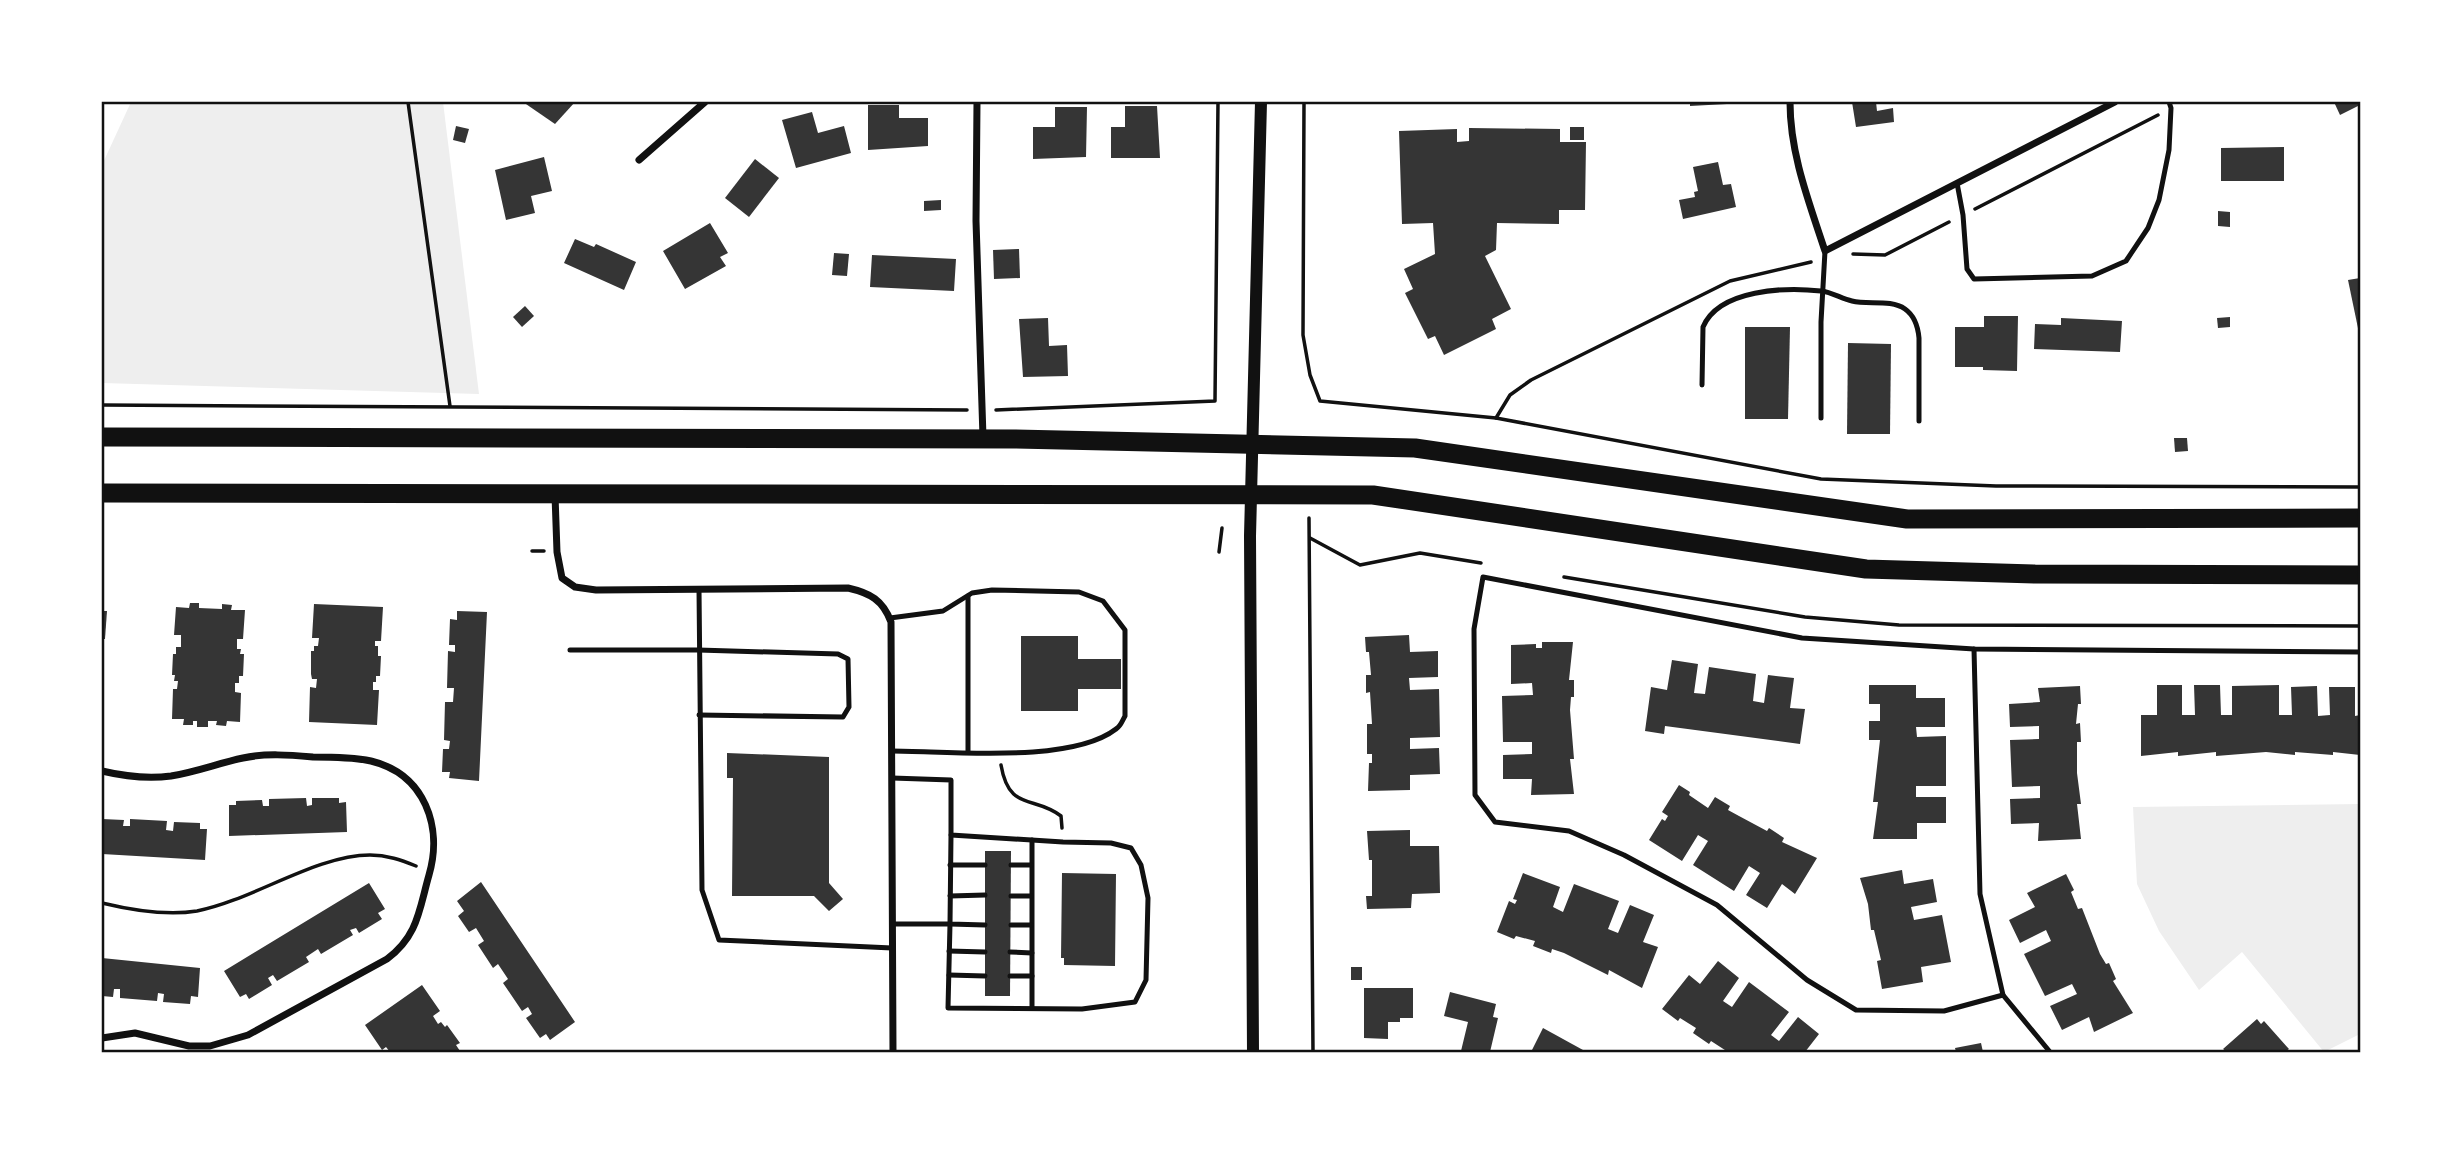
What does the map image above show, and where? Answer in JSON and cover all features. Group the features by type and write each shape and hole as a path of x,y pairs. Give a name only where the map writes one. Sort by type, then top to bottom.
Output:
{"highway":[{"path":"102,437 984,439 1415,448 1908,519 2361,518"},
{"path":"102,493 1373,495 1866,569 2035,574 2361,575"}],"street":[{"path":"639,160 705,102"},
{"path":"977,102 976,221 984,439"},
{"path":"1253,1052 1252,494 1261,102"},
{"path":"1790,102 1790,128 1801,180 1825,251 2115,102"},
{"path":"555,494 556,552 562,578 575,587 596,590 848,588 867,592 887,610 890,618 892,751 893,1052"},
{"path":"102,771 135,777 168,777 245,757 274,755 373,761 410,783 426,804 433,823 435,843 430,871 411,936 400,949 376,965 248,1035 210,1046 189,1046 135,1032 102,1038"}],"lane":[{"path":"1957,183 1963,215 1967,269 1974,279 2092,276 2126,261 2148,228 2160,200 2169,150 2170,105"},
{"path":"1821,418 1821,322 1825,251"},
{"path":"1702,385 1703,327 1707,318 1717,310 1758,291 1823,291 1853,301 1896,305 1905,309 1912,317 1918,327 1919,338 1919,421"},
{"path":"2003,995 1944,1011 1856,1010 1807,980 1717,905 1624,855 1569,831 1495,821 1475,795 1474,629 1483,577 1802,638 1974,649 2361,652"},
{"path":"699,589 702,890 719,940 892,948"},
{"path":"890,618 943,611 968,596 992,590 1080,592 1103,601 1125,630 1125,716 1119,728 1100,739 1080,746 1043,752 892,751"},
{"path":"968,596 968,752"},
{"path":"1974,649 1980,894 2003,995 2050,1052"},
{"path":"570,650 838,654 848,659 849,708 843,717 699,715"},
{"path":"892,778 951,780 948,1007 1082,1009 1135,1002 1146,980 1148,898 1141,864 1131,848 1111,842 951,835"},
{"path":"1032,840 1032,1008"},
{"path":"950,864 985,865"},
{"path":"1011,865 1031,865"},
{"path":"950,896 985,895"},
{"path":"1011,896 1031,896"},
{"path":"892,924 985,925"},
{"path":"1011,925 1031,925"},
{"path":"949,951 985,952"},
{"path":"1010,952 1032,953"},
{"path":"949,975 985,976"},
{"path":"1010,976 1032,976"}],"path":[{"path":"408,102 450,406"},
{"path":"102,405 983,410 1215,401 1218,102"},
{"path":"1304,102 1303,335 1310,375 1320,401 1496,418 1821,479 1996,486 2361,487"},
{"path":"1496,418 1510,395 1531,380 1730,281 1764,271 1808,264 1825,251 1868,256 1885,255 2170,105"},
{"path":"1309,518 1313,1052"},
{"path":"1219,552 1222,528"},
{"path":"1310,538 1360,565 1420,553 1483,563"},
{"path":"1561,576 1805,617 1899,625 2361,626"},
{"path":"1000,763 1003,779 1012,794 1026,803 1053,810 1061,816 1063,842"},
{"path":"102,903 153,911 195,911 230,902 324,865 368,855 393,857 430,871"}],"shaded area":[{"path":"131,102 443,102 479,394 102,383 102,165"},
{"path":"2360,804 2360,1034 2324,1052 2242,952 2199,990 2159,931 2137,884 2133,807"}],"building":[{"path":"523,102 575,102 555,124"},
{"path":"1690,102 1727,102 1727,104 1690,106"},
{"path":"1852,102 1876,102 1877,111 1893,108 1894,122 1856,127"},
{"path":"2334,102 2360,102 2360,105 2340,115"},
{"path":"868,105 899,105 899,118 928,118 928,146 868,150"},
{"path":"1125,106 1157,106 1160,158 1111,158 1111,127 1125,127"},
{"path":"1055,107 1087,107 1086,157 1033,159 1033,127 1055,127"},
{"path":"812,112 818,133 844,126 851,153 796,168 782,120"},
{"path":"456,126 469,129 465,143 453,140"},
{"path":"1570,127 1584,127 1584,140 1570,140"},
{"path":"1469,128 1560,129 1560,142 1586,142 1585,210 1559,210 1559,224 1497,223 1496,250 1485,256 1511,309 1492,319 1496,329 1444,355 1435,336 1428,339 1405,293 1413,289 1404,269 1435,254 1433,223 1402,224 1399,131 1457,129 1457,142 1469,141"},
{"path":"2284,147 2284,181 2221,181 2221,148"},
{"path":"544,157 552,191 531,196 535,213 506,220 495,170"},
{"path":"755,159 779,178 749,217 725,198"},
{"path":"1718,162 1723,185 1731,184 1736,207 1683,219 1679,200 1695,197 1694,192 1698,191 1693,167"},
{"path":"941,200 941,210 924,211 924,201"},
{"path":"2218,211 2230,212 2230,227 2218,226"},
{"path":"710,223 728,253 720,257 726,266 685,289 663,251"},
{"path":"575,239 594,247 596,244 636,262 624,290 564,263"},
{"path":"1019,249 1020,278 994,279 993,250"},
{"path":"834,253 849,254 847,276 832,275"},
{"path":"872,255 956,259 954,291 870,287"},
{"path":"2360,278 2360,333 2359,333 2348,280"},
{"path":"525,306 534,316 522,327 513,317"},
{"path":"1984,316 2018,316 2017,371 1955,367 1955,327 1984,327"},
{"path":"2230,317 2230,327 2218,328 2217,318"},
{"path":"1048,318 1049,346 1067,345 1068,376 1023,377 1019,319"},
{"path":"2061,318 2122,321 2120,352 2034,349 2035,324 2061,325"},
{"path":"1745,327 1790,327 1788,419 1745,419"},
{"path":"1848,343 1891,344 1890,434 1847,434"},
{"path":"2174,438 2187,438 2188,451 2175,452"},
{"path":"190,603 199,603 199,608 222,609 222,604 232,605 231,610 245,610 243,639 237,639 237,649 241,649 240,654 244,654 243,676 239,676 239,683 235,683 235,692 241,693 240,722 227,721 226,726 216,725 217,721 208,721 208,727 197,727 197,721 193,721 193,725 183,725 184,719 172,719 173,689 177,689 178,681 174,681 175,675 172,675 173,654 176,654 176,647 181,647 181,635 174,635 176,607 189,608"},
{"path":"314,604 383,607 381,641 375,641 378,656 381,656 380,676 376,676 376,682 373,682 373,690 379,690 377,725 309,722 310,687 316,688 317,679 312,679 311,651 314,651 314,646 318,646 319,638 312,638"},
{"path":"102,611 107,611 105,639 102,639"},
{"path":"457,611 487,612 479,781 449,778 450,772 442,772 443,749 449,749 450,741 444,740 445,702 453,702 454,688 447,688 448,651 455,652 455,645 449,645 450,619 457,620"},
{"path":"1409,635 1410,652 1438,651 1438,677 1409,678 1410,690 1439,689 1440,737 1410,738 1410,749 1439,748 1440,774 1410,775 1410,790 1368,791 1372,754 1367,754 1367,724 1372,724 1370,692 1366,693 1366,675 1371,675 1365,637"},
{"path":"1021,636 1078,636 1078,659 1121,659 1121,689 1078,689 1078,711 1021,711"},
{"path":"1542,642 1573,642 1569,680 1574,680 1574,697 1571,697 1570,710 1574,759 1570,759 1574,794 1531,795 1532,779 1503,779 1503,755 1532,754 1532,742 1503,742 1502,696 1533,695 1532,683 1511,684 1511,645 1536,644 1536,648 1542,648"},
{"path":"1672,660 1698,664 1694,693 1705,694 1709,667 1756,674 1753,701 1764,703 1768,675 1794,678 1790,708 1805,709 1800,744 1665,726 1664,734 1645,731 1651,687 1667,690"},
{"path":"1869,685 1916,685 1916,698 1945,698 1945,727 1916,727 1917,737 1946,736 1946,786 1916,786 1916,797 1946,797 1946,823 1917,823 1917,839 1873,839 1878,802 1873,802 1880,740 1869,740 1869,721 1880,721 1880,704 1869,704"},
{"path":"2157,685 2182,685 2182,715 2195,715 2194,685 2220,685 2221,715 2232,715 2232,686 2279,685 2279,715 2292,715 2291,687 2317,686 2318,716 2330,715 2329,687 2355,687 2355,716 2360,715 2360,755 2333,752 2333,755 2295,752 2295,755 2266,752 2216,756 2216,752 2178,756 2178,752 2141,756 2141,715 2157,715"},
{"path":"2080,686 2081,704 2078,704 2076,724 2080,723 2081,742 2077,742 2077,773 2081,804 2077,804 2081,839 2038,841 2039,823 2011,824 2010,799 2040,798 2040,786 2012,787 2010,740 2039,739 2039,726 2010,727 2009,704 2040,702 2038,688"},
{"path":"727,753 829,757 829,883 843,899 829,911 814,896 732,896 733,778 727,778"},
{"path":"1679,785 1708,808 1715,797 1730,806 1728,810 1767,831 1769,828 1784,838 1782,842 1817,858 1795,894 1782,884 1767,908 1746,895 1760,873 1749,866 1734,891 1693,865 1708,841 1698,835 1682,861 1649,840 1662,819 1665,821 1668,816 1662,812"},
{"path":"306,798 307,806 312,805 312,798 339,798 339,803 346,802 347,832 229,836 229,805 236,805 236,801 262,800 263,806 269,806 269,799"},
{"path":"102,819 124,820 123,826 130,826 130,819 167,821 166,830 173,831 174,822 200,823 200,829 207,829 205,860 102,854"},
{"path":"1410,830 1410,846 1439,846 1440,893 1412,894 1411,908 1367,909 1366,896 1372,896 1372,860 1369,860 1367,831"},
{"path":"985,851 1011,851 1010,996 985,996"},
{"path":"1902,870 1904,884 1933,879 1937,902 1911,907 1914,920 1942,915 1951,962 1921,967 1923,982 1882,989 1877,961 1881,960 1874,930 1871,930 1868,904 1860,878"},
{"path":"1062,873 1116,874 1115,966 1064,965 1064,958 1061,958"},
{"path":"1523,873 1560,887 1553,907 1563,912 1574,884 1619,901 1608,929 1618,933 1630,905 1654,915 1643,942 1658,947 1642,988 1609,970 1608,975 1564,953 1552,949 1551,953 1533,946 1535,941 1516,936 1514,939 1497,932 1509,901 1515,904 1517,900 1513,899"},
{"path":"2066,874 2074,890 2071,892 2078,909 2082,908 2100,954 2106,964 2109,963 2116,979 2113,981 2133,1013 2094,1032 2089,1017 2062,1030 2050,1006 2077,994 2072,984 2045,996 2024,954 2051,941 2046,930 2020,943 2009,920 2035,907 2027,893"},
{"path":"481,882 575,1022 550,1040 546,1034 540,1038 526,1018 532,1014 528,1007 522,1011 503,983 508,979 498,964 493,968 478,945 484,941 476,928 469,932 458,916 464,911 457,901"},
{"path":"369,883 385,909 378,913 382,919 359,933 356,928 350,930 353,935 321,954 318,949 306,957 309,962 277,981 273,975 268,978 272,985 249,999 246,994 240,997 224,971"},
{"path":"102,958 200,968 198,997 191,996 190,1004 163,1002 164,994 158,993 157,1001 120,998 120,989 114,989 113,997 102,996"},
{"path":"1718,961 1739,978 1723,1001 1732,1007 1749,982 1789,1012 1771,1035 1779,1041 1798,1017 1819,1034 1805,1052 1728,1052 1711,1041 1709,1044 1693,1033 1696,1028 1680,1018 1678,1021 1662,1009 1689,975 1700,984"},
{"path":"1351,967 1362,967 1362,980 1351,980"},
{"path":"422,985 440,1011 433,1016 438,1024 441,1022 445,1027 447,1025 460,1043 456,1045 459,1052 390,1052 386,1047 382,1050 365,1025"},
{"path":"1364,988 1413,988 1413,1018 1388,1022 1388,1039 1364,1038"},
{"path":"1450,992 1496,1004 1493,1017 1498,1018 1490,1052 1461,1051 1468,1022 1444,1016"},
{"path":"2257,1019 2261,1024 2264,1021 2289,1049 2285,1052 2227,1052 2223,1049"},
{"path":"1543,1028 1583,1050 1531,1052"},
{"path":"1981,1043 1983,1052 1956,1052 1955,1048"}]}
